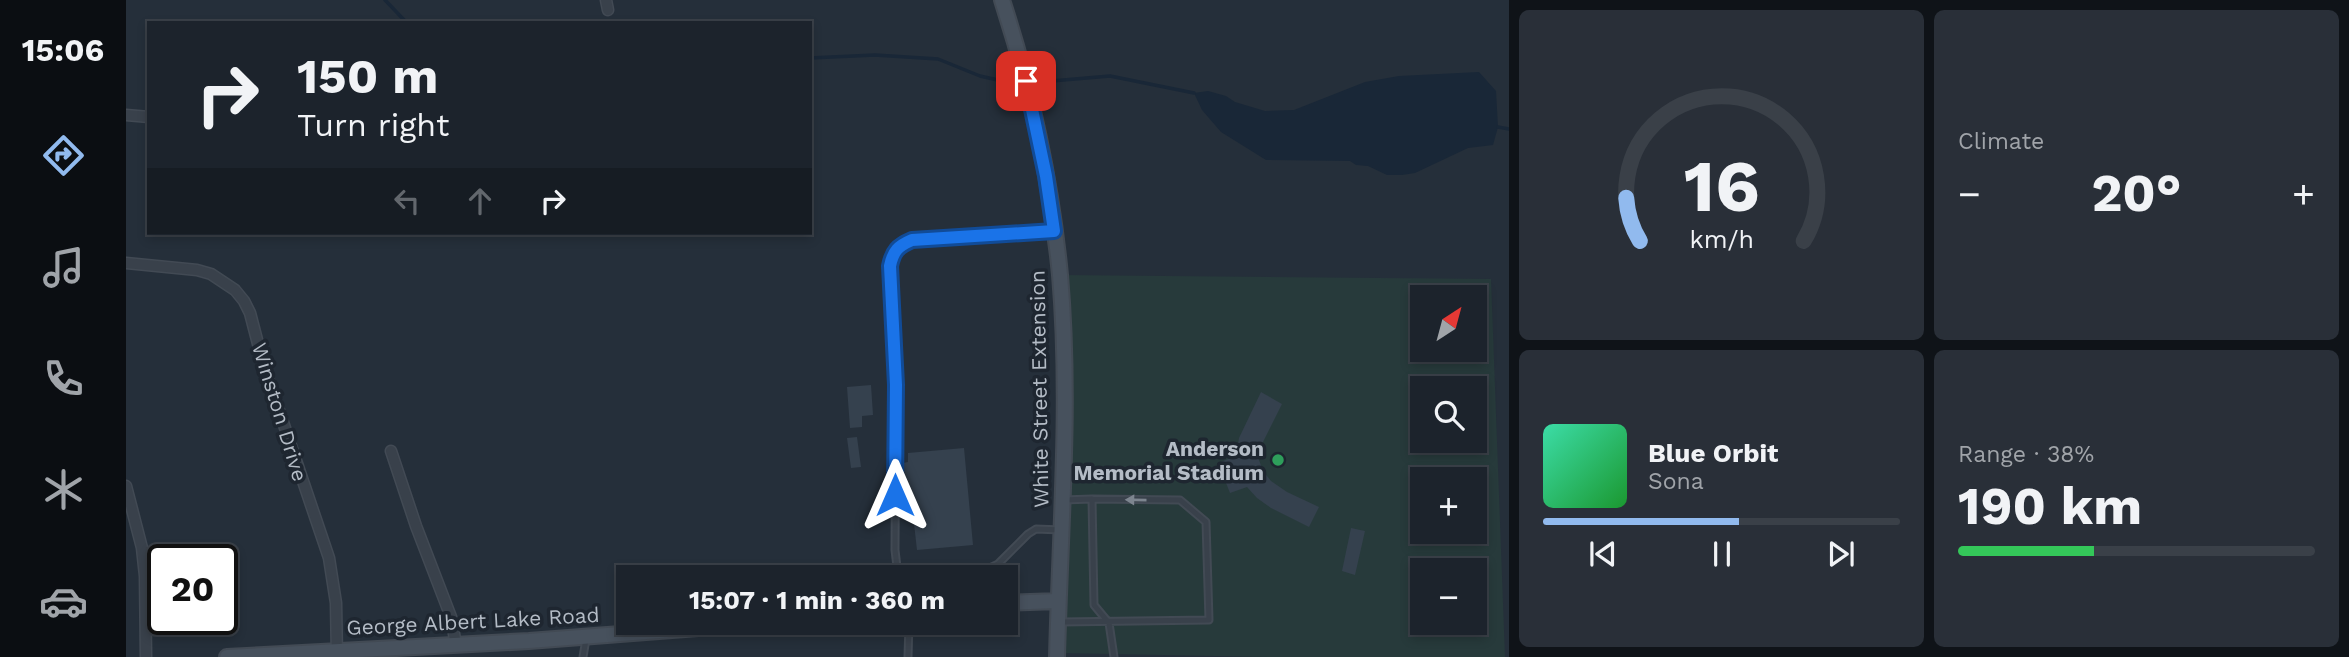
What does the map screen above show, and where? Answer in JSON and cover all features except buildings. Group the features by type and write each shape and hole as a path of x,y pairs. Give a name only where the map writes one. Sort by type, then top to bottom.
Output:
{"street":[{"name":"White Street Extension","path":"1002,0 1033,113 1054,231 1063,326 1065,391 1057,657"},
{"path":"126,115 147,117"},
{"name":"Winston Drive","path":"126,263 197,270 211,274 235,290 244,301 329,558 336,603 337,653"},
{"path":"391,451 415,527 451,617 456,645"},
{"path":"126,486 143,562 146,657"},
{"path":"1018,602 1058,600"},
{"name":"George Albert Lake Road","path":"226,657 337,653 616,635"}],"lane":[{"path":"897,565 896,385 890,266 892,255 900,246 912,240 1054,231"},
{"path":"1092,499 1094,605 1109,623 1114,657"},
{"path":"1057,622 1209,620 1206,522 1180,500 1063,500"},
{"path":"996,565 1036,529 1062,530"},
{"path":"908,657 909,635"},
{"path":"583,657 586,637"}],"shaded area":[{"name":"Anderson Memorial Stadium","path":"1060,275 1491,279 1505,657 1267,657 1057,653"}],"water":[{"path":"1479,72 1496,91 1498,127 1493,145 1468,148 1415,173 1402,175 1387,175 1350,161 1266,160 1221,132 1202,110 1194,93 1208,91 1265,111 1294,110 1365,82 1399,76"}],"waterway":[{"path":"385,0 405,21"},
{"path":"812,58 875,55 938,59 980,76 1011,83"},
{"path":"1040,82 1110,76 1194,93"},
{"path":"1498,127 1509,129"}],"place":[{"name":"Anderson Memorial Stadium","path":"1278,460"}],"route":[{"path":"895,495 896,385 890,266 892,255 900,246 912,240 1054,231 1046,176 1026,81"}]}
